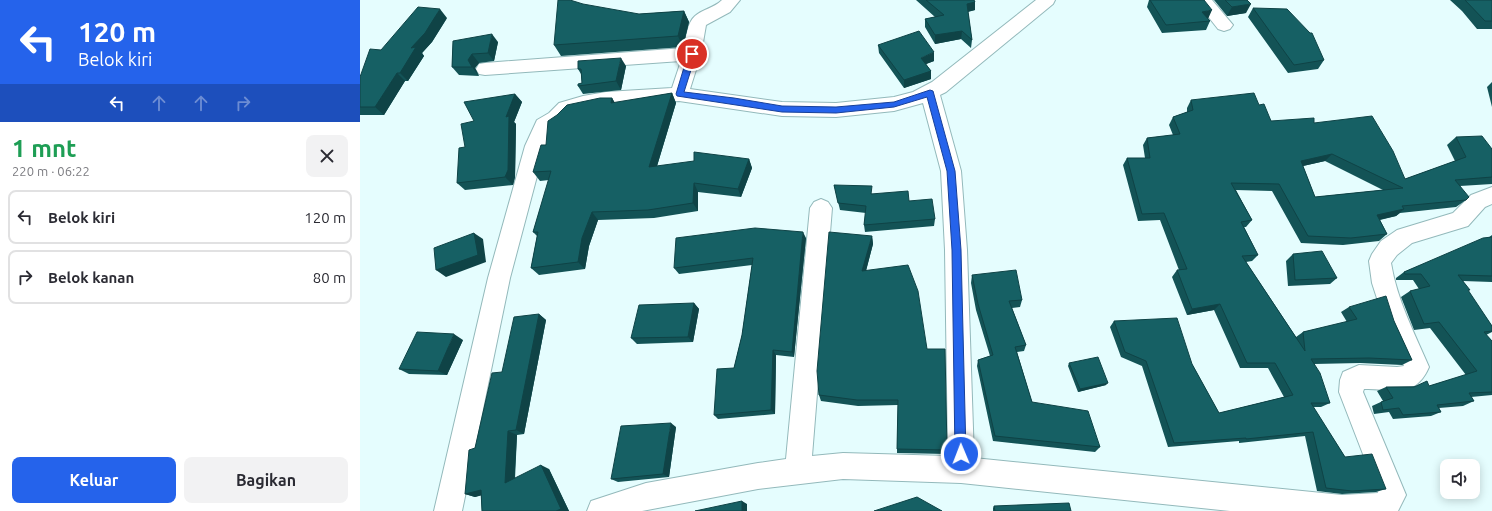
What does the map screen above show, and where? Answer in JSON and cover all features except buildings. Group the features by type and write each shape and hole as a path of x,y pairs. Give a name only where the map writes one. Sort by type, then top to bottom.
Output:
{"street":[{"path":"679,94 692,54 698,24 701,20 724,8 732,0"},
{"path":"448,511 500,278 535,146 544,125 556,118 566,108 582,103 606,99 679,94 782,109 836,110 894,104 930,93 961,71 1047,0"},
{"path":"1203,0 1224,25"},
{"path":"485,69 692,54"},
{"path":"930,93 951,171 956,250 961,470"},
{"path":"601,511 646,496 758,476 843,466 961,470 1342,509 1381,506 1386,504 1393,495 1351,392 1352,380 1362,376 1391,379 1410,376 1415,372 1416,367 1398,326 1383,283 1380,261 1389,248 1405,236 1460,220 1478,201 1492,194"},
{"path":"798,471 821,208"}],"route":[{"path":"692,54 679,94 782,109 836,110 894,104 930,93 951,171 956,250 961,454"}]}
